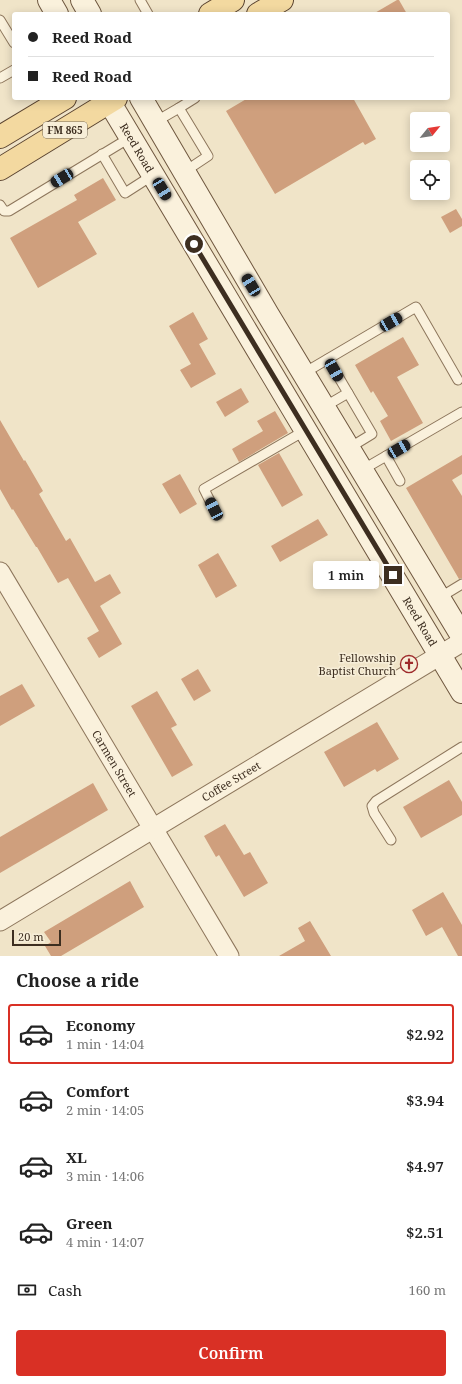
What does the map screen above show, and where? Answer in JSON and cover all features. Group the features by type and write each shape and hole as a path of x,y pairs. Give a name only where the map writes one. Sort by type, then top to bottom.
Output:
{"main road":[{"path":"213,12 231,0"},
{"path":"261,12 282,0"},
{"name":"FM 865","path":"0,137 62,100"},
{"name":"FM 865","path":"0,169 109,100"}],"street":[{"path":"49,0 56,12"},
{"path":"82,0 89,12"},
{"name":"Reed Road","path":"112,100 130,137 462,692"},
{"path":"142,100 267,313 462,636"},
{"path":"244,326 267,313"},
{"name":"Carmen Street","path":"0,572 229,956"},
{"name":"Coffee Street","path":"0,921 462,642"}],"lane":[{"path":"140,0 147,12"},
{"path":"0,20 12,40"},
{"path":"0,78 12,71"},
{"path":"155,122 192,100"},
{"path":"179,108 208,156 184,172"},
{"path":"0,204 4,211 9,210 130,137"},
{"path":"102,154 125,193 154,175"},
{"path":"304,373 416,307 458,380"},
{"path":"328,359 372,434 349,448"},
{"path":"324,407 348,393"},
{"path":"362,470 462,412"},
{"path":"214,509 204,489 306,430"},
{"path":"386,456 400,481"},
{"path":"439,598 462,584"},
{"path":"391,840 374,813 372,806 376,801 462,747"}],"building":[{"path":"399,0 406,12 376,12"},
{"path":"245,100 354,100 376,139 365,145 363,142 275,194 226,111"},
{"path":"103,178 116,200 78,222 97,254 38,288 10,238 77,200 74,195"},
{"path":"456,209 462,219 462,226 450,233 441,217"},
{"path":"193,312 208,339 199,344 216,374 191,388 180,370 191,364 169,326"},
{"path":"403,337 419,365 397,377 423,423 391,441 380,421 388,416 373,391 371,393 355,365"},
{"path":"241,388 249,402 225,417 216,402"},
{"path":"275,411 288,433 239,462 232,449 263,431 257,421"},
{"path":"0,420 43,491 39,494 66,541 70,538 95,582 110,574 121,593 100,606 122,644 99,658 87,638 99,631 68,578 58,583 0,489"},
{"path":"279,453 303,495 282,507 258,465"},
{"path":"462,455 462,474 452,480 462,496 462,578 459,579 406,488"},
{"path":"180,474 197,504 180,514 162,484"},
{"path":"318,519 328,535 280,562 271,546"},
{"path":"218,553 237,586 216,598 198,565"},
{"path":"198,669 211,691 194,701 181,679"},
{"path":"22,684 35,706 0,726 0,696"},
{"path":"157,691 177,725 171,728 193,765 172,777 131,706"},
{"path":"377,722 399,759 377,772 375,769 344,787 324,752"},
{"path":"449,780 462,802 462,815 421,838 403,807"},
{"path":"93,783 108,810 0,873 0,837"},
{"path":"225,824 244,855 250,852 268,883 244,897 219,855 216,857 204,836"},
{"path":"130,881 144,907 61,956 51,956 45,946 51,942 44,932"},
{"path":"443,892 462,925 462,956 458,956 442,927 426,936 412,910"},
{"path":"310,921 331,956 279,956 305,941 298,928"}],"place":[{"name":"Fellowship Baptist Church","path":"409,664"}],"route":[{"path":"194,244 393,575"}]}
